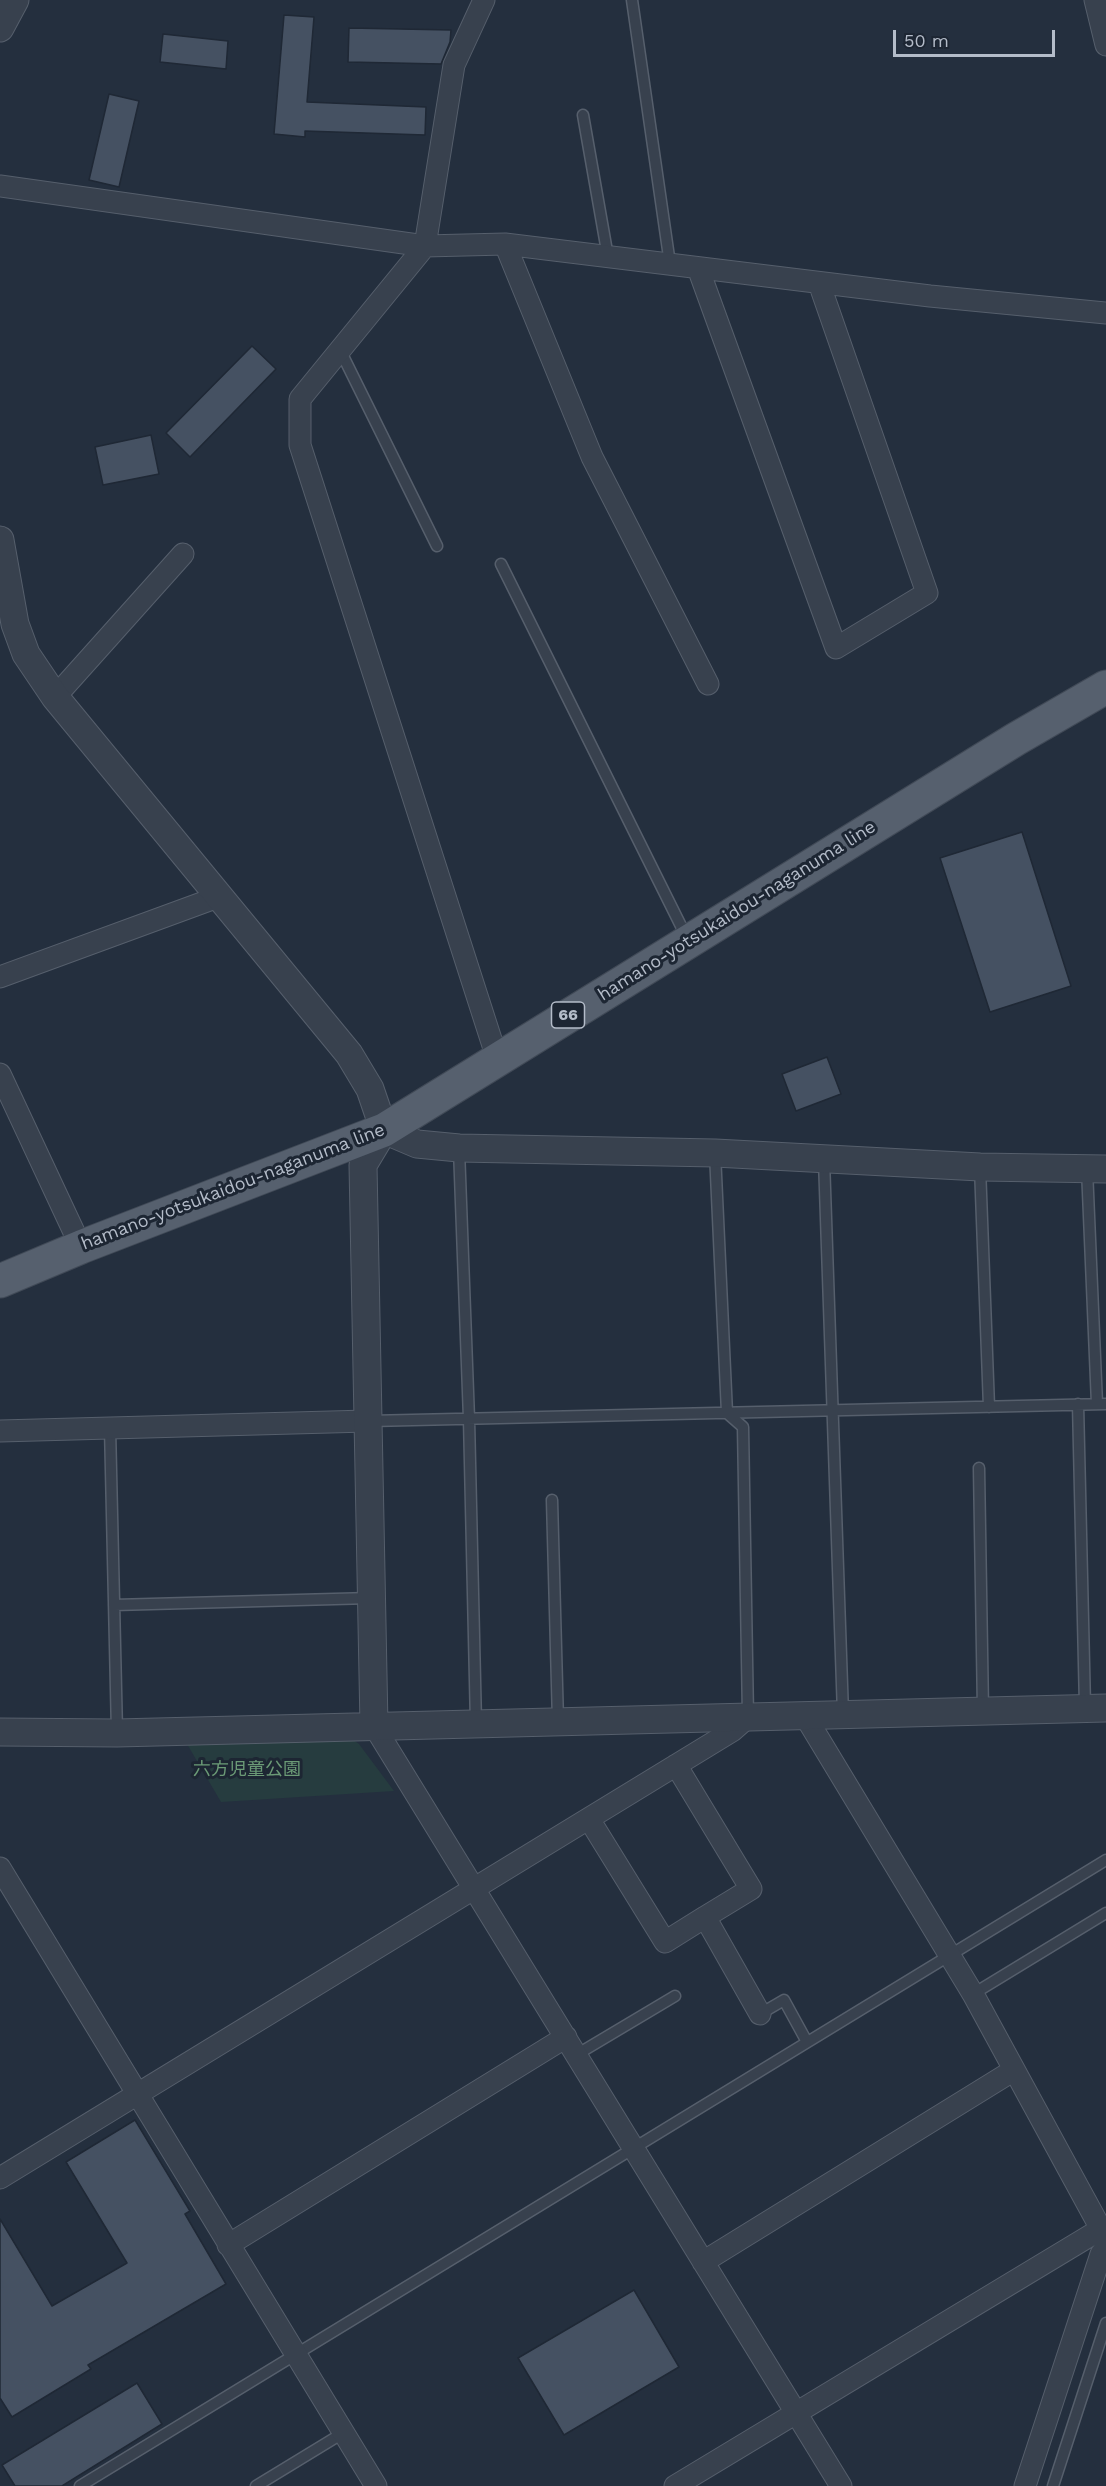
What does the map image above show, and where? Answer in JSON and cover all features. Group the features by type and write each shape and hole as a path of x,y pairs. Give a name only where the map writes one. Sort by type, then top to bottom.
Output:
{"main road":[{"name":"hamano-yotsukaidou-naganuma line","path":"0,1281 81,1247 384,1130 1016,739 1106,687"}],"street":[{"path":"0,28 15,0"},
{"path":"484,0 454,65 425,246 300,399 300,445 497,1058"},
{"path":"1095,0 1106,45"},
{"path":"0,186 425,246 505,244 930,296 1106,313"},
{"path":"505,244 592,457 708,684"},
{"path":"698,268 836,648 927,593 819,283"},
{"path":"0,540 15,624 26,654 55,697 355,1063 370,1089 384,1130 417,1144 459,1148 715,1153 980,1167 1097,1169"},
{"path":"55,697 183,554"},
{"path":"0,977 218,897"},
{"path":"0,1074 81,1247"},
{"path":"384,1130 363,1165 374,1726 841,2486"},
{"path":"0,1431 367,1421"},
{"path":"0,1732 117,1732 1095,1709"},
{"path":"805,1716 974,1994 1104,2235 1101,2253 1025,2486"},
{"path":"0,2178 676,1766 732,1731 748,1717"},
{"path":"588,1819 665,1942 751,1889 676,1766"},
{"path":"0,1868 136,2095 376,2486"},
{"path":"705,1917 760,2014"},
{"path":"228,2245 571,2046"},
{"path":"704,2262 1014,2070"},
{"path":"675,2486 796,2412 1104,2235"}],"lane":[{"path":"632,0 670,264"},
{"path":"583,115 608,257"},
{"path":"340,350 437,546"},
{"path":"501,564 689,940"},
{"path":"459,1148 469,1419 476,1724"},
{"path":"715,1153 727,1413 743,1427 748,1717"},
{"path":"824,1159 843,1715"},
{"path":"980,1167 989,1407"},
{"path":"367,1421 1101,1404 1097,1169"},
{"path":"1078,1404 1095,1709"},
{"path":"110,1427 117,1732"},
{"path":"979,1468 983,1711"},
{"path":"552,1500 558,1722"},
{"path":"114,1605 371,1599"},
{"path":"80,2486 1106,1860"},
{"path":"974,1994 1106,1913"},
{"path":"571,2046 675,1996"},
{"path":"760,2014 784,2001 807,2042"},
{"path":"1053,2486 1106,2323"},
{"path":"256,2486 343,2433"}],"green space":[{"name":"六方児童公園","path":"346,1735 359,1744 394,1791 221,1802 187,1744"}],"building":[{"path":"284,15 314,17 307,102 426,107 425,135 305,131 305,137 274,134"},
{"path":"349,28 451,30 450,42 441,64 348,62"},
{"path":"163,34 228,41 226,69 160,62"},
{"path":"109,94 139,101 119,187 89,180"},
{"path":"252,346 276,369 190,457 166,433"},
{"path":"151,435 159,474 103,485 95,447"},
{"path":"1022,832 1071,986 990,1012 940,858"},
{"path":"827,1057 841,1094 796,1111 782,1074"},
{"path":"135,2120 190,2211 185,2214 226,2284 88,2365 91,2369 12,2417 0,2398 0,2219 52,2306 127,2263 66,2162"},
{"path":"634,2290 679,2367 564,2435 518,2358"},
{"path":"137,2383 162,2424 62,2486 15,2486 2,2465"}]}
